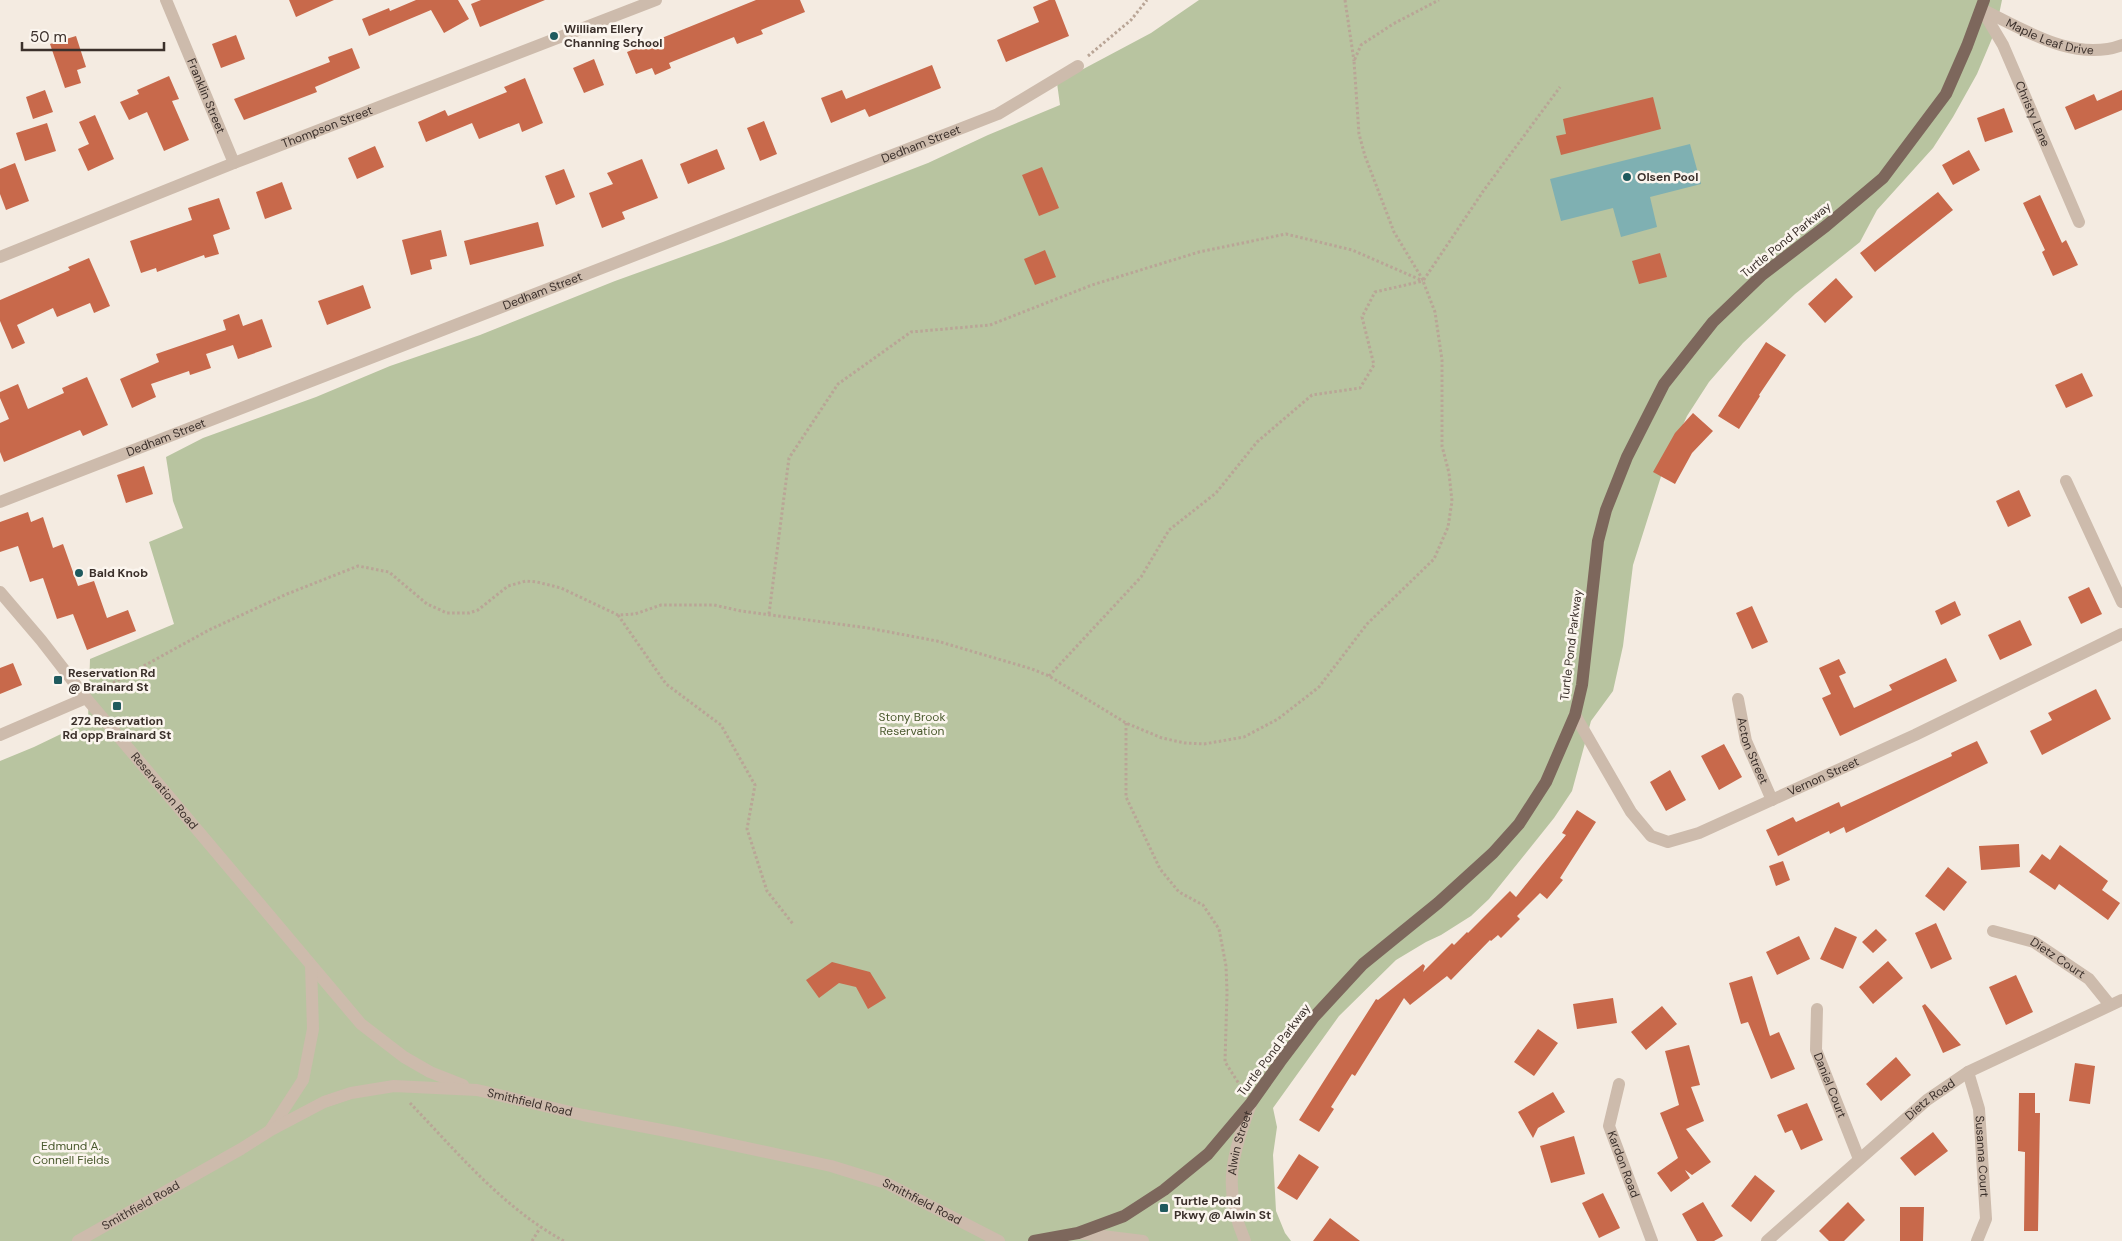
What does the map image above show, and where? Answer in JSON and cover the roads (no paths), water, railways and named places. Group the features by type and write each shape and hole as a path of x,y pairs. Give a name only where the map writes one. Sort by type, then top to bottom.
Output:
{"main road":[{"name":"Turtle Pond Parkway","path":"1034,1241 1078,1233 1124,1216 1164,1190 1208,1154 1251,1103 1314,1017 1363,964 1438,903 1493,853 1519,824 1546,782 1575,715 1582,685 1598,541 1606,510 1627,457 1664,384 1713,322 1762,275 1826,226 1883,178 1946,94 1982,4"}],"street":[{"name":"Franklin Street","path":"166,0 234,163"},
{"name":"Thompson Street","path":"0,257 234,163 656,0"},
{"name":"Maple Leaf Drive","path":"1982,4 2055,44 2084,49 2111,49 2122,45"},
{"name":"Christy Lane","path":"1982,4 2003,45 2079,222"},
{"name":"Dedham Street","path":"0,502 998,114 1078,66"},
{"path":"2066,481 2122,602"},
{"name":"Reservation Road","path":"0,592 42,640 86,698 361,1024 404,1057 430,1072 478,1090"},
{"name":"Vernon Street","path":"1575,715 1631,812 1651,836 1668,842 1699,832 1915,735 2122,634"},
{"path":"0,735 86,698"},
{"name":"Acton Street","path":"1738,700 1746,741 1772,800"},
{"name":"Dietz Court","path":"1993,931 2034,942 2089,979 2116,1003"},
{"path":"271,1130 303,1080 313,1029 311,965"},
{"name":"Dietz Road","path":"1767,1241 1927,1100 1968,1072 2116,1003"},
{"name":"Daniel Court","path":"1817,1009 1816,1050 1859,1159"},
{"name":"Susanna Court","path":"1968,1072 1979,1109 1986,1219 1977,1241"},
{"name":"Kardon Road","path":"1619,1084 1609,1126 1652,1241"},
{"name":"Smithfield Road","path":"78,1241 241,1149 271,1130 324,1102 351,1093 394,1086 478,1090 583,1116 682,1134 831,1166 886,1183 1000,1241"},
{"name":"Alwin Street","path":"1244,1241 1235,1218 1231,1195 1232,1168 1237,1143 1251,1103"},
{"path":"1078,1233 1142,1241"}],"water":[{"path":"1690,144 1701,184 1650,197 1657,227 1621,237 1613,208 1561,221 1550,179"}],"place":[{"name":"William Ellery Channing School","path":"554,36"},
{"name":"Olsen Pool","path":"1627,177"},
{"name":"Bald Knob","path":"79,573"},
{"name":"Reservation Rd @ Brainard St","path":"58,680"},
{"name":"272 Reservation Rd opp Brainard St","path":"117,706"},
{"name":"Turtle Pond Pkwy @ Alwin St","path":"1164,1208"}],"park label":[{"name":"Stony Brook Reservation","path":"912,724"},
{"name":"Edmund A. Connell Fields","path":"71,1153"}]}
